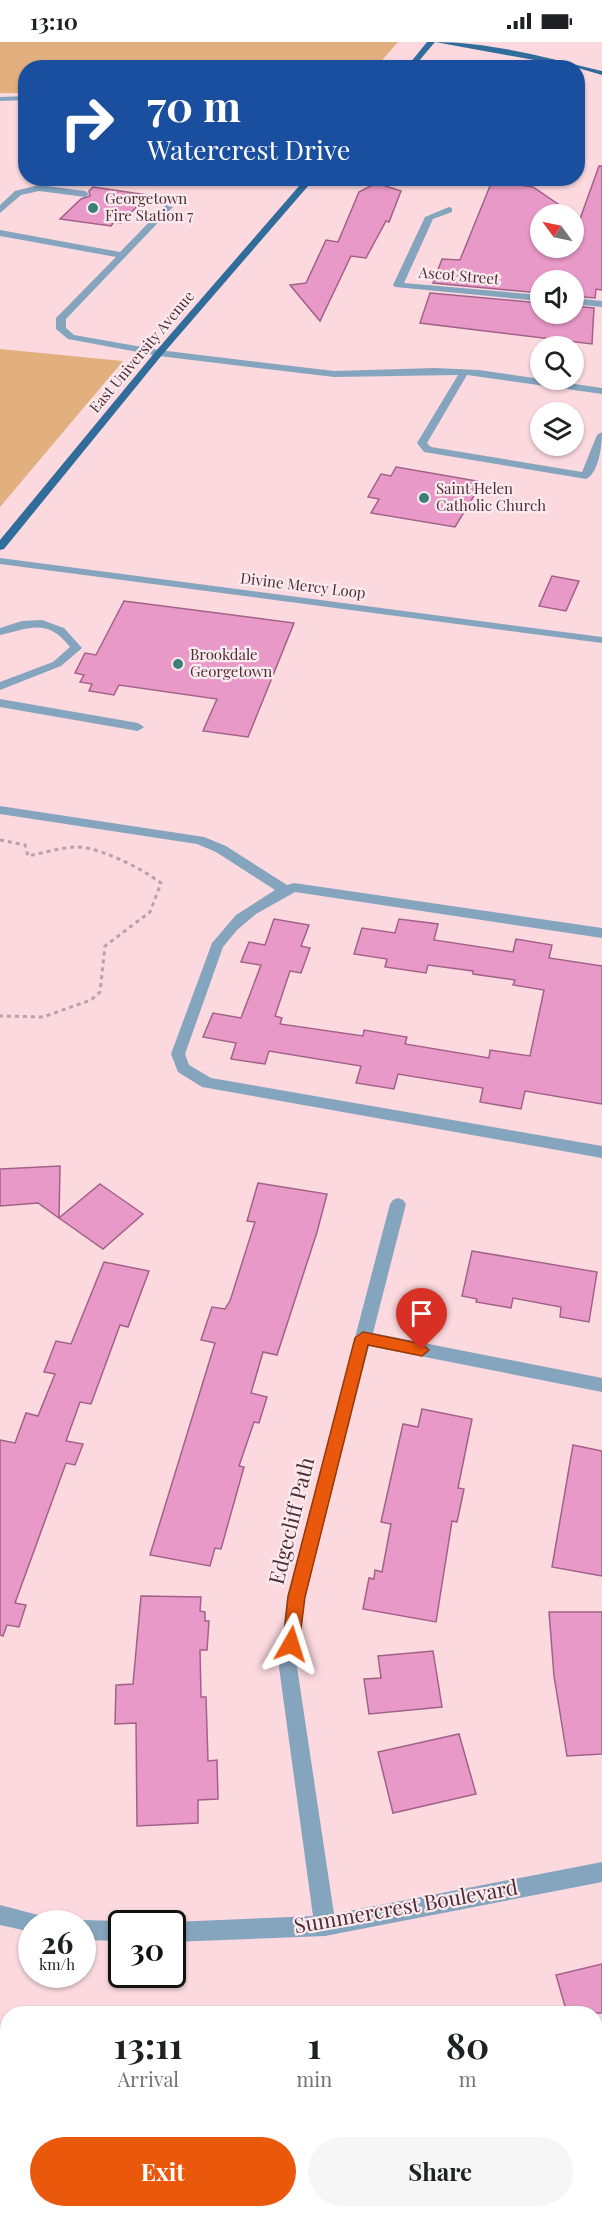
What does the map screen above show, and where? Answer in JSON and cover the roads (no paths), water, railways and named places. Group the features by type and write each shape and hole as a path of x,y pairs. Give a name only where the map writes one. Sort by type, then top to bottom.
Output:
{"main road":[{"path":"416,60 431,42"},
{"path":"439,42 547,60"},
{"path":"585,69 602,73"},
{"name":"East University Avenue","path":"0,548 159,353 304,186"}],"street":[{"path":"0,99 18,98"},
{"path":"0,210 18,193 39,188 85,194"},
{"path":"169,207 61,318 61,329 71,337 159,353 334,374 464,373 602,391"},
{"name":"Ascot Street","path":"449,210 429,217 398,285 530,297"},
{"path":"0,233 120,255"},
{"path":"584,303 602,304"},
{"path":"464,373 422,443 428,450 586,476 602,435"},
{"name":"Divine Mercy Loop","path":"0,561 602,640"},
{"path":"0,632 24,622 50,625 68,634 76,648 57,664 0,686"},
{"path":"0,703 138,727"},
{"path":"0,810 199,840 221,849 285,890"},
{"path":"602,933 294,887 275,894 227,929 217,946 178,1054 183,1068 207,1083 602,1152"},
{"name":"Edgecliff Path","path":"325,1926 288,1667 296,1597 398,1204"},
{"path":"363,1338 602,1385"},
{"name":"Summercrest Boulevard","path":"186,1931 325,1926 602,1872"},
{"path":"0,1915 18,1919"}],"place":[{"name":"Georgetown Fire Station 7","path":"93,208"},
{"name":"Saint Helen Catholic Church","path":"424,498"},
{"name":"Brookdale Georgetown","path":"178,664"}]}
